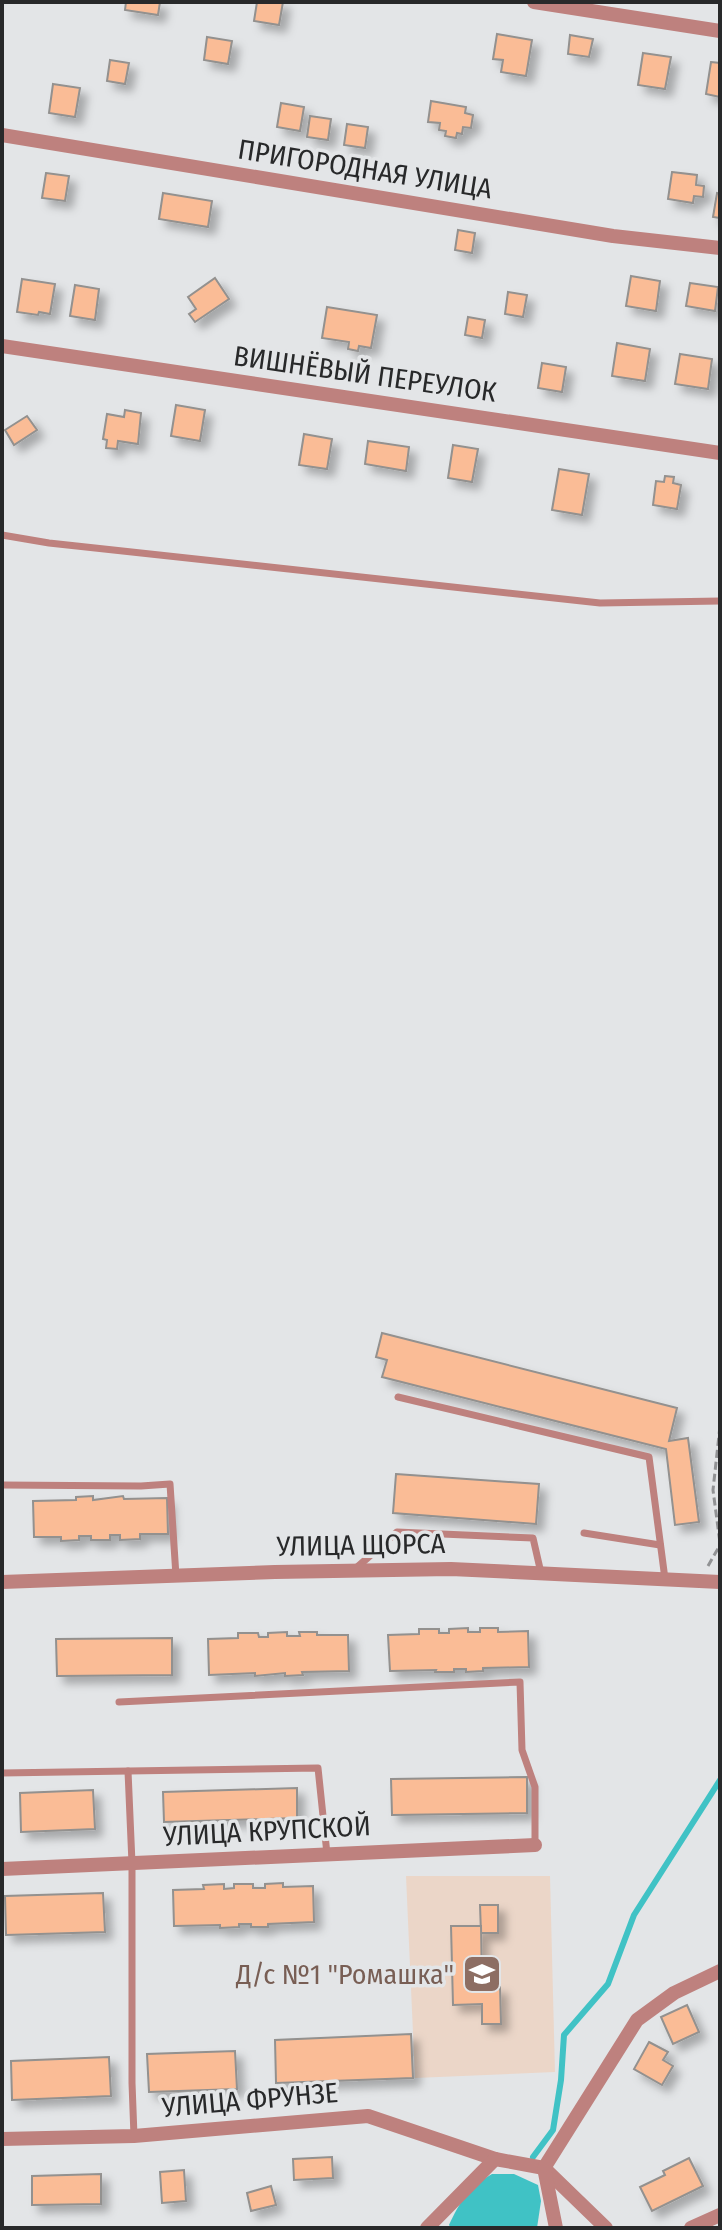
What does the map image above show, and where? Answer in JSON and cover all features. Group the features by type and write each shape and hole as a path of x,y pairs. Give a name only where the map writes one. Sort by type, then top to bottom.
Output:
{"street":[{"path":"534,2 720,31"},
{"name":"ПРИГОРОДНАЯ УЛИЦА","path":"2,135 597,233 720,248"},
{"name":"ВИШНЁВЫЙ ПЕРЕУЛОК","path":"2,346 720,453"},
{"name":"УЛИЦА ЩОРСА","path":"2,1582 451,1569 720,1582"},
{"name":"УЛИЦА КРУПСКОЙ","path":"2,1869 535,1845"},
{"path":"556,2228 544,2168 637,2020 674,1993 720,1971"},
{"name":"УЛИЦА ФРУНЗЕ","path":"2,2139 134,2136 368,2116 495,2159 544,2168"},
{"path":"427,2228 495,2159"},
{"path":"544,2168 606,2228"},
{"path":"691,2228 720,2215"}],"lane":[{"path":"2,535 64,545 600,603 720,601"},
{"path":"398,1397 649,1457 665,1579"},
{"path":"2,1485 170,1484 176,1576"},
{"path":"353,1570 397,1532 533,1538 541,1573"},
{"path":"584,1533 660,1545"},
{"path":"119,1702 520,1682 522,1750 535,1787 535,1845"},
{"path":"2,1773 318,1768 327,1854"},
{"path":"128,1771 132,1863 134,2136"}],"path":[{"path":"699,1580 720,1544 713,1490 720,1426"}],"shaded area":[{"name":"Д/с №1 \"Ромашка\"","path":"406,1876 550,1876 555,2072 415,2078"}],"water":[{"path":"492,2174 514,2174 538,2185 541,2201 537,2228 451,2228 449,2225 466,2195"}],"building":[{"path":"126,2 160,2 158,15 125,10"},
{"path":"257,2 283,2 279,25 254,21"},
{"path":"497,34 532,40 526,76 501,72 503,60 493,59"},
{"path":"570,35 593,39 589,57 568,54"},
{"path":"207,37 232,41 228,64 204,60"},
{"path":"643,53 671,57 665,89 638,85"},
{"path":"110,60 129,63 125,84 107,81"},
{"path":"711,62 720,63 720,97 706,94"},
{"path":"53,84 80,88 75,117 49,113"},
{"path":"431,101 466,107 465,113 473,115 471,128 463,127 462,134 457,133 456,138 445,136 446,131 439,130 440,123 428,122"},
{"path":"281,103 304,107 300,131 277,127"},
{"path":"310,116 331,119 328,140 307,137"},
{"path":"347,124 368,127 365,148 344,145"},
{"path":"672,172 697,175 696,185 704,186 703,197 694,196 693,203 668,199"},
{"path":"46,173 69,176 65,201 42,198"},
{"path":"163,193 212,201 208,227 159,219"},
{"path":"717,193 720,194 720,218 713,217"},
{"path":"458,230 475,233 472,253 455,250"},
{"path":"631,276 660,281 656,311 626,306"},
{"path":"215,278 229,299 195,322 189,314 196,309 188,297"},
{"path":"22,279 55,284 50,314 17,312"},
{"path":"690,283 718,287 715,311 686,306"},
{"path":"75,285 99,289 95,320 70,316"},
{"path":"508,292 527,295 523,317 505,314"},
{"path":"327,307 377,315 371,348 359,346 358,351 348,349 349,342 322,338"},
{"path":"468,317 485,320 482,338 465,335"},
{"path":"617,343 650,349 645,381 612,376"},
{"path":"680,354 712,359 708,389 675,384"},
{"path":"542,363 566,367 562,392 538,388"},
{"path":"176,405 205,410 200,441 171,436"},
{"path":"125,410 141,413 138,444 118,441 117,449 106,448 107,440 103,439 107,414 124,417"},
{"path":"27,416 37,430 14,445 5,430"},
{"path":"304,434 332,439 327,469 299,465"},
{"path":"368,441 409,447 406,471 365,464"},
{"path":"453,445 478,449 472,482 448,478"},
{"path":"559,469 589,474 582,515 552,510"},
{"path":"665,476 674,477 673,483 681,485 677,509 653,505 656,481 664,482"},
{"path":"382,1333 677,1408 669,1441 688,1438 699,1522 675,1525 666,1449 382,1377 387,1360 376,1357"},
{"path":"396,1474 539,1484 536,1524 393,1513"},
{"path":"93,1496 93,1500 123,1496 124,1499 167,1498 168,1534 140,1534 140,1539 120,1540 120,1535 110,1535 110,1540 91,1540 91,1536 61,1541 61,1537 34,1537 33,1501 76,1500 76,1497"},
{"path":"468,1628 468,1632 480,1632 480,1628 498,1628 498,1632 528,1631 529,1667 483,1668 483,1671 466,1672 466,1669 454,1669 454,1672 390,1671 388,1635 419,1634 419,1629 439,1629 439,1633 449,1633 449,1629"},
{"path":"287,1632 287,1636 300,1636 299,1632 348,1635 349,1671 302,1672 303,1675 285,1676 285,1673 209,1675 208,1639 238,1638 238,1633 258,1633 259,1637 268,1637 268,1633"},
{"path":"172,1638 172,1675 57,1676 56,1639"},
{"path":"527,1777 527,1813 392,1815 391,1779"},
{"path":"297,1788 297,1818 164,1822 163,1792"},
{"path":"93,1790 95,1829 21,1832 20,1793"},
{"path":"283,1883 283,1887 313,1886 314,1922 268,1924 268,1927 251,1927 251,1924 220,1928 220,1925 174,1926 173,1890 204,1889 203,1885 224,1884 224,1889 234,1888 234,1884 253,1884 253,1888 265,1888 265,1884"},
{"path":"103,1893 105,1932 6,1935 5,1896"},
{"path":"480,1905 498,1905 498,1933 481,1933"},
{"path":"451,1926 481,1926 482,1987 500,1987 501,2024 482,2024 482,2004 453,2005"},
{"path":"687,2005 699,2032 673,2044 661,2017"},
{"path":"411,2034 413,2078 276,2083 275,2040"},
{"path":"649,2042 668,2052 663,2060 673,2066 662,2085 634,2069"},
{"path":"235,2051 237,2089 149,2092 147,2054"},
{"path":"109,2057 111,2096 12,2100 11,2061"},
{"path":"332,2157 333,2178 294,2180 293,2159"},
{"path":"689,2158 703,2186 652,2211 640,2187 665,2175 663,2171"},
{"path":"184,2170 186,2201 162,2203 160,2172"},
{"path":"101,2174 101,2204 32,2205 32,2176"},
{"path":"271,2186 276,2205 251,2211 247,2193"}],"waterway":[{"path":"533,2157 553,2130 564,2035 608,1984 634,1915 720,1780"}],"place":[{"name":"Д/с №1 \"Ромашка\"","path":"482,1974"}]}
